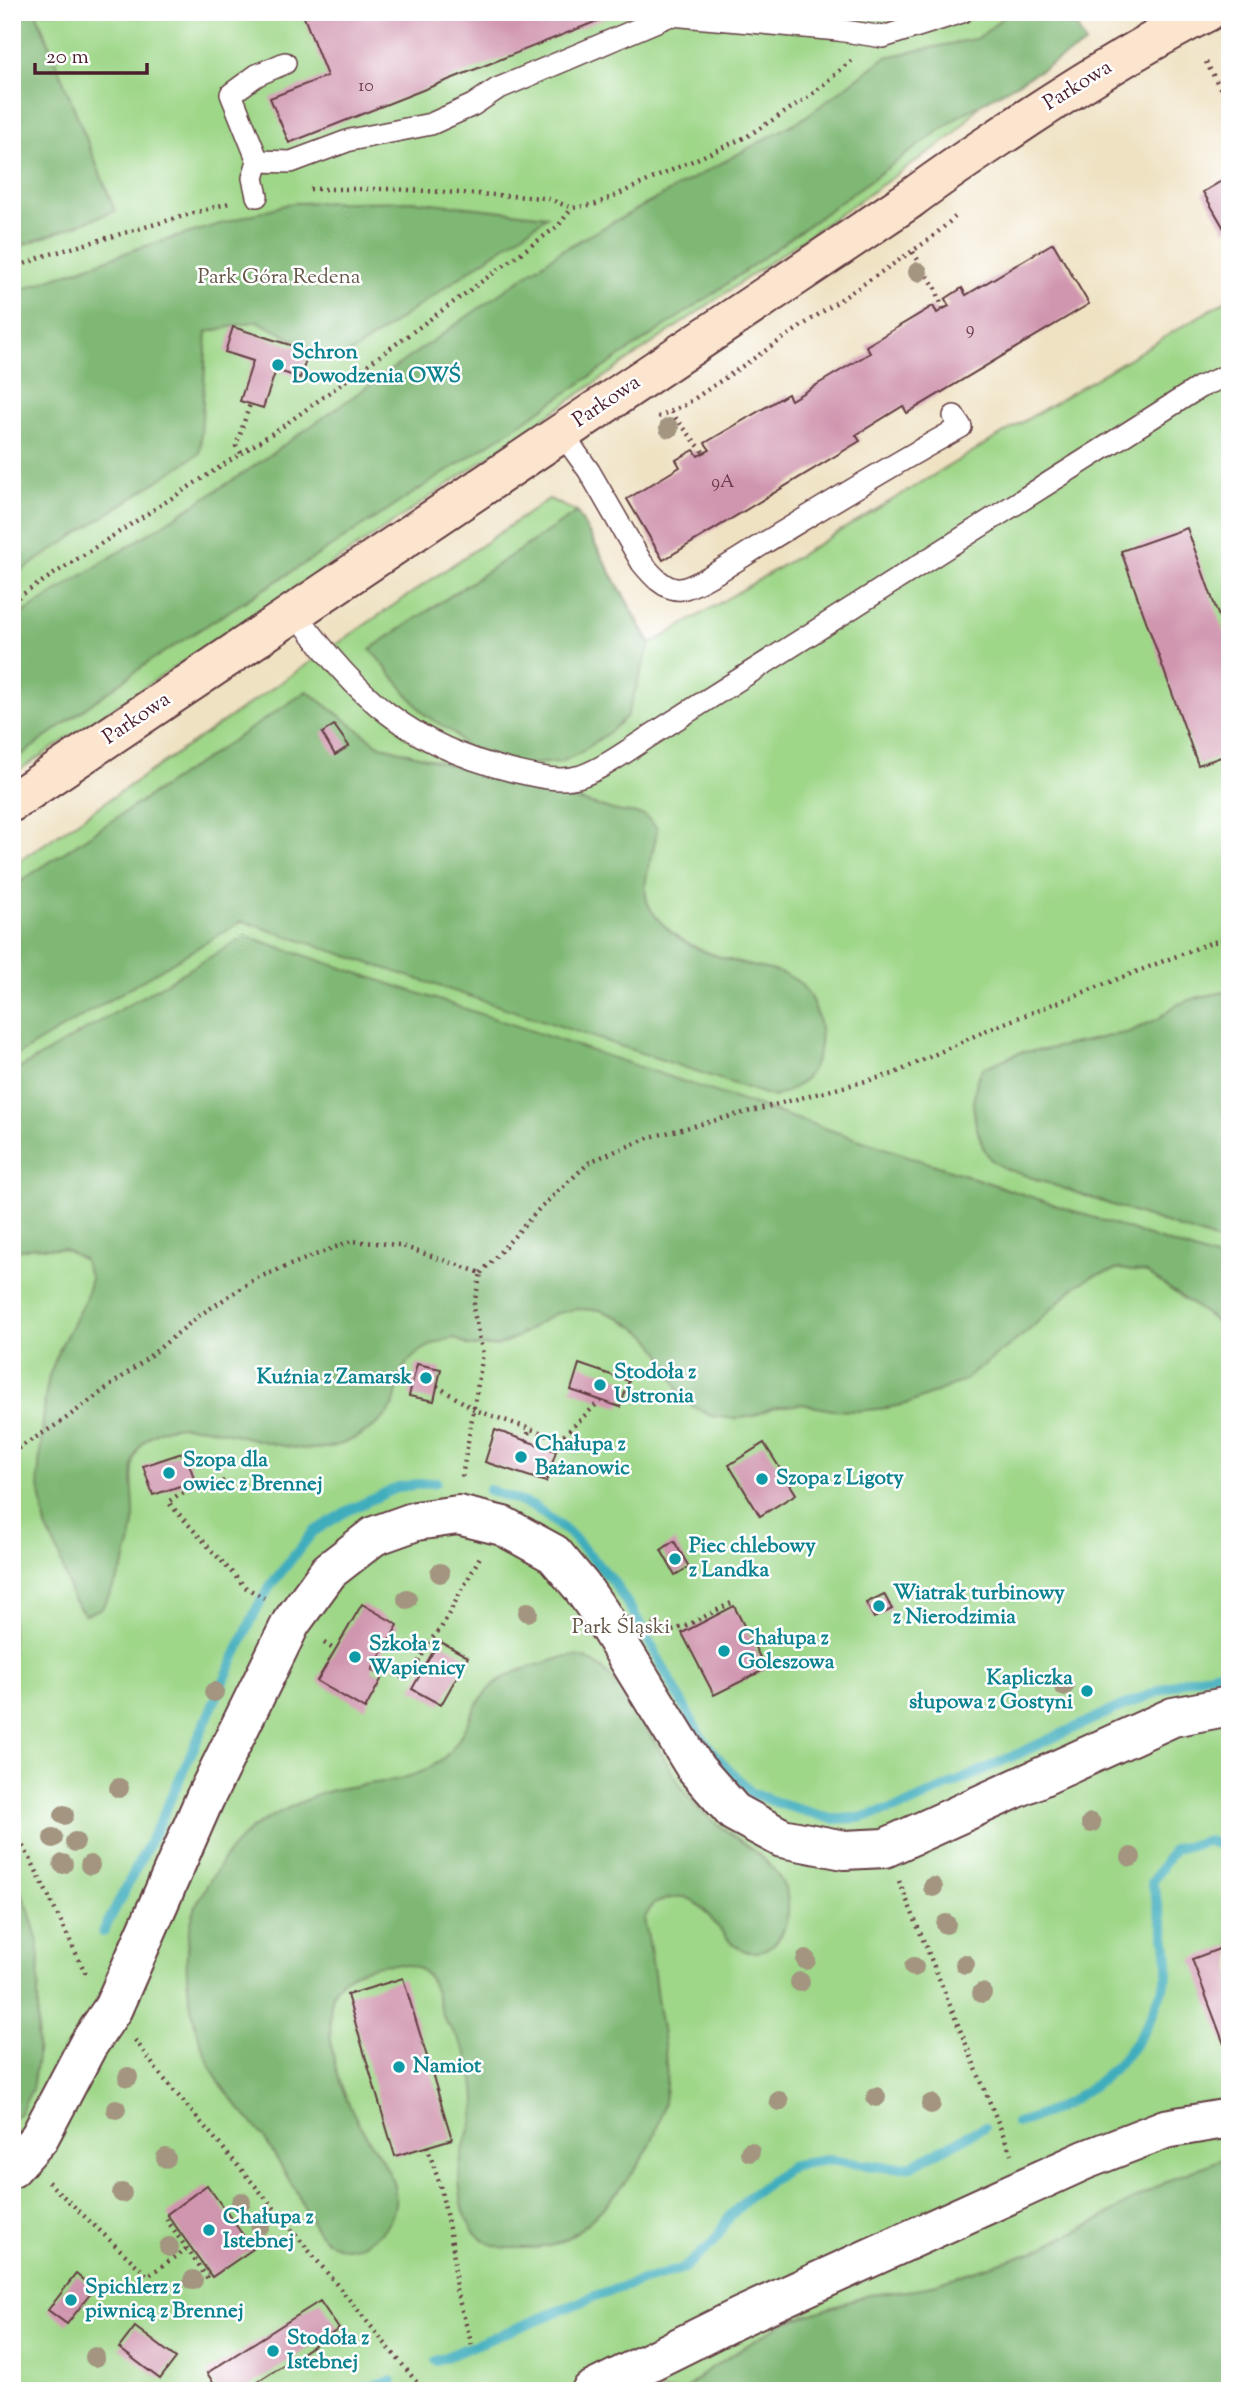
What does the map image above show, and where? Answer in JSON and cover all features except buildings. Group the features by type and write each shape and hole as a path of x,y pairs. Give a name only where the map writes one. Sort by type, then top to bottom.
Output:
{"street":[{"name":"Parkowa","path":"12,802 1070,90 1148,43 1207,12"},
{"path":"17,2162 39,2138 88,2045 113,2008 205,1798 291,1623 329,1571 374,1536 416,1521 458,1515 503,1526 554,1554 581,1586 696,1769 734,1812 782,1838 844,1850 885,1847 1173,1717 1230,1706"},
{"path":"591,2391 740,2317 1024,2187 1164,2129 1230,2118"}],"lane":[{"path":"258,161 291,162 350,140 431,124 473,105 496,89 669,14 838,30 883,37 962,12"},
{"path":"257,196 253,178 258,161 231,94 257,75 285,64"},
{"path":"296,613 339,670 370,701 420,735 475,762 548,779 580,776 650,736 1200,387 1228,382"},
{"path":"561,432 589,471 642,563 669,588 682,589 739,550 961,427 954,416"}],"path":[{"path":"12,269 44,256 186,214 286,191 323,188 392,189 546,198 572,208 596,204 746,137 810,96 883,37"},
{"path":"1206,62 1230,106"},
{"path":"12,601 282,427 537,242 558,226 572,208"},
{"path":"913,251 936,289 943,310"},
{"path":"241,453 236,446 250,404"},
{"path":"671,412 704,453"},
{"path":"458,1515 483,1354 473,1308 481,1273 539,1209 591,1161 651,1138 892,1074 1009,1021 1210,943 1230,938"},
{"path":"12,1452 61,1422 145,1360 200,1315 257,1278 351,1241 399,1245 481,1273"},
{"path":"437,1386 475,1410 560,1439 601,1400"},
{"path":"527,1441 529,1429"},
{"path":"224,1481 178,1495 168,1502 245,1587"},
{"path":"375,1665 400,1677 410,1678 491,1539 503,1526"},
{"path":"646,1621 672,1631 731,1603"},
{"path":"417,1664 425,1667"},
{"path":"12,1828 31,1860 83,1970 159,2073 424,2391"},
{"path":"885,1847 1024,2187"},
{"path":"426,2146 440,2185 453,2248 456,2290 471,2345"},
{"path":"17,2162 148,2276 188,2247"},
{"path":"166,2219 208,2279"}],"green space":[{"name":"Park Góra Redena","path":"12,12 1059,12 954,135 375,535 12,775"},
{"path":"12,12 36,12 115,211 12,249"},
{"path":"1034,12 1077,27 1086,44 961,115 717,291 520,424 150,661 12,762 12,620 247,471 562,250 804,118 886,57 979,38 1008,13"},
{"path":"414,201 548,216 338,362 257,321 207,332 200,453 12,577 12,293 139,248 291,203"},
{"name":"Park Śląski","path":"1230,298 1230,2391 12,2391 12,866 549,499 577,512 651,644"},
{"path":"577,512 650,644 627,716 580,753 561,762 520,765 465,747 454,733 425,715 370,649"},
{"path":"307,691 379,745 617,811 644,815 657,828 645,891 652,911 672,932 696,948 781,973 803,987 817,1013 820,1032 817,1059 809,1074 791,1090 774,1097 242,921 12,1058 12,887"},
{"path":"246,936 1230,1263 1230,1331 1147,1273 1119,1269 1093,1276 1076,1286 1027,1332 963,1381 910,1403 857,1411 832,1410 801,1404 772,1408 753,1416 735,1419 711,1416 692,1406 679,1391 661,1353 648,1336 620,1318 600,1310 576,1309 554,1314 497,1346 469,1346 454,1338 430,1346 415,1355 400,1376 394,1403 384,1418 362,1434 332,1447 293,1448 213,1429 190,1427 166,1429 149,1437 135,1458 132,1483 134,1523 125,1562 102,1608 85,1615 72,1598 59,1555 46,1527 38,1479 49,1376 85,1300 91,1278 83,1259 64,1249 34,1247 12,1252 12,1073"},
{"path":"1230,991 1230,1245 1006,1169 991,1160 976,1126 973,1104 977,1079 983,1068 1021,1052 1129,1032 1158,1019 1176,1005"},
{"path":"564,1657 580,1657 596,1664 612,1679 695,1805 771,1867 782,1882 788,1899 784,1929 772,1945 757,1952 745,1951 734,1945 695,1902 680,1897 653,1904 644,1919 652,1958 666,2067 664,2100 654,2136 637,2166 597,2214 567,2238 539,2248 508,2248 495,2245 479,2236 467,2220 460,2193 459,2175 461,2158 476,2108 474,2083 464,2049 445,2021 428,1976 415,1967 394,1964 370,1967 342,1980 334,1991 331,2005 335,2066 350,2107 389,2171 395,2206 386,2226 369,2241 350,2248 338,2246 327,2241 317,2230 264,2138 226,2092 206,2056 193,2015 187,1972 190,1929 197,1905 226,1855 260,1823 329,1791 403,1778 431,1767 451,1750 475,1708 497,1682 515,1672"},
{"path":"12,1872 28,1907 39,1945 37,2059 32,2089 20,2113 12,2120"},
{"path":"1230,2156 1230,2391 684,2391 705,2372 781,2324 869,2295 915,2290 1033,2252 1099,2220 1174,2178"}],"waterway":[{"path":"103,1932 160,1822 257,1608 270,1586 313,1532 347,1511 398,1487 436,1482"},
{"path":"489,1490 535,1507 570,1534 613,1581 636,1617 699,1734 751,1793 832,1819 859,1818 907,1805 1115,1709 1184,1681 1226,1670"},
{"path":"1017,2123 1063,2105 1084,2092 1104,2077 1137,2041 1149,2020 1168,1972 1165,1938 1152,1882 1174,1849 1208,1841 1230,1848"},
{"path":"436,2361 600,2294 684,2268 713,2243 730,2216 750,2196 793,2165 827,2160 890,2168 911,2166 984,2127"},
{"path":"355,2391 392,2381"}],"place":[{"name":"Schron Dowodzenia OWŚ","path":"278,365"},
{"name":"Kuźnia z Zamarsk","path":"426,1378"},
{"name":"Stodoła z Ustronia","path":"600,1385"},
{"name":"Chałupa z Bażanowic","path":"521,1457"},
{"name":"Szopa dla owiec z Brennej","path":"169,1473"},
{"name":"Szopa z Ligoty","path":"762,1479"},
{"name":"Piec chlebowy z Landka","path":"675,1559"},
{"name":"Wiatrak turbinowy z Nierodzimia","path":"879,1606"},
{"name":"Chałupa z Goleszowa","path":"724,1651"},
{"name":"Szkoła z Wapienicy","path":"355,1657"},
{"name":"Kapliczka słupowa z Gostyni","path":"1087,1691"},
{"name":"Namiot","path":"399,2067"},
{"name":"Chałupa z Istebnej","path":"209,2230"},
{"name":"Spichlerz z piwnicą z Brennej","path":"71,2300"},
{"name":"Stodoła z Istebnej","path":"273,2351"}]}
